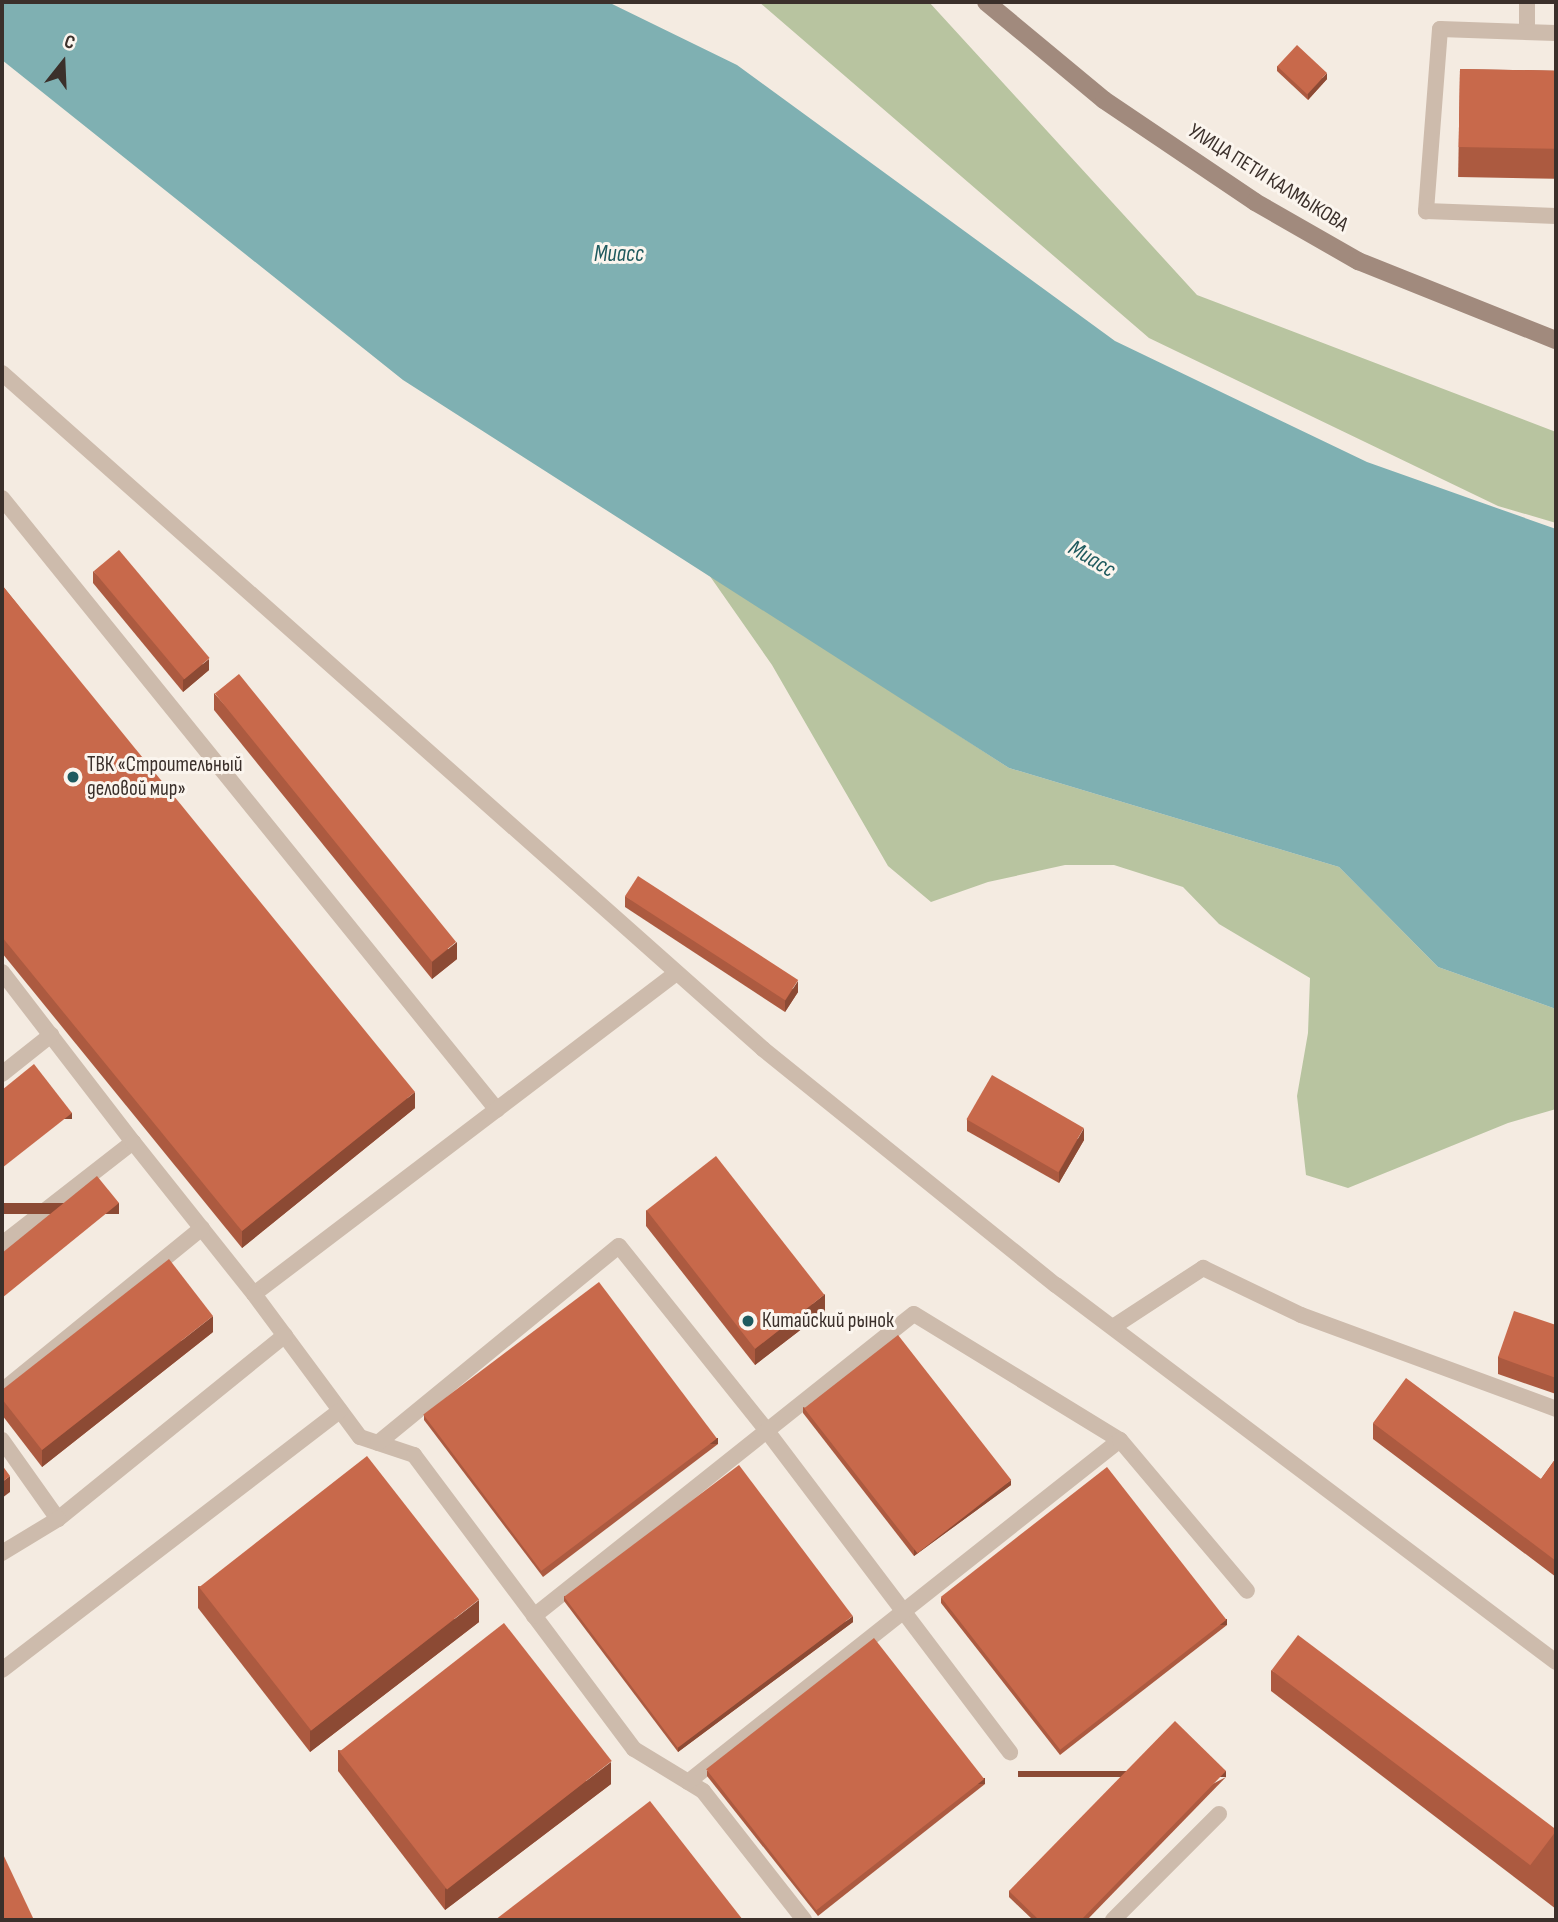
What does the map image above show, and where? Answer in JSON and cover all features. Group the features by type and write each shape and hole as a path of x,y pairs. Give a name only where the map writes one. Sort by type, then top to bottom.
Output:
{"main road":[{"name":"УЛИЦА ПЕТИ КАЛМЫКОВА","path":"986,2 1104,100 1255,202 1358,261 1556,340"}],"lane":[{"path":"1527,2 1527,32"},
{"path":"1556,33 1440,29 1426,211 1556,216"},
{"path":"2,373 675,974 1113,1327 1556,1662"},
{"path":"2,498 496,1110"},
{"path":"2,972 254,1294 360,1437 414,1455 634,1749 703,1791 804,1920"},
{"path":"254,1294 675,974"},
{"path":"2,1074 51,1035"},
{"path":"2,1244 133,1142"},
{"path":"2,1391 202,1228"},
{"path":"378,1443 619,1246 767,1431 901,1613 1010,1752"},
{"path":"1113,1327 1203,1268 1301,1315 1556,1409"},
{"path":"534,1616 914,1314 1120,1440 1247,1591"},
{"path":"2,1553 58,1519 285,1335"},
{"path":"2,1670 341,1411"},
{"path":"2,1440 58,1519"},
{"path":"688,1782 1120,1440"},
{"path":"1113,1920 1219,1814"}],"green space":[{"path":"759,2 929,2 1197,295 1556,432 1556,523 1498,506 1149,338"},
{"path":"707,572 1009,768 1339,867 1438,967 1556,1009 1556,1109 1508,1123 1348,1188 1306,1175 1297,1096 1308,1033 1310,978 1219,924 1183,887 1114,865 1065,865 988,882 931,902 888,866 772,665"}],"water":[{"name":"Миасс","path":"2,2 608,2 737,65 1115,341 1367,462 1556,529 1556,1009 1438,967 1339,867 1009,768 403,380 2,60"}],"building":[{"path":"1297,45 1327,73 1307,94 1277,66"},
{"path":"1460,69 1556,71 1555,149 1459,147"},
{"path":"119,550 210,658 184,679 94,571"},
{"name":"ТВК «Строительный деловой мир»","path":"2,585 415,1092 242,1231 2,937"},
{"path":"239,674 456,942 432,962 215,694"},
{"path":"638,876 798,980 785,1000 625,896"},
{"path":"34,1064 72,1113 2,1168 2,1090"},
{"path":"992,1075 1084,1128 1058,1172 966,1119"},
{"path":"716,1156 824,1295 755,1349 647,1210"},
{"path":"97,1176 119,1203 2,1298 2,1253"},
{"path":"169,1259 213,1316 42,1450 2,1399 2,1390"},
{"path":"599,1282 717,1439 541,1571 423,1414"},
{"path":"1514,1311 1556,1325 1556,1378 1498,1357"},
{"path":"898,1335 1011,1480 918,1553 804,1408"},
{"path":"1406,1378 1541,1479 1556,1458 1556,1561 1373,1423"},
{"path":"367,1456 479,1599 311,1731 199,1587"},
{"path":"2,1465 10,1476 2,1482"},
{"path":"739,1465 853,1616 678,1748 564,1597"},
{"path":"1107,1467 1226,1620 1060,1750 941,1597"},
{"path":"504,1623 612,1761 447,1890 339,1752"},
{"path":"1298,1635 1556,1829 1530,1865 1272,1670"},
{"path":"874,1638 984,1779 816,1910 706,1769"},
{"path":"1175,1721 1226,1771 1081,1920 1039,1920 1009,1891"},
{"path":"650,1801 743,1920 495,1920"},
{"path":"2,1852 34,1920 2,1920"}],"place":[{"name":"ТВК «Строительный деловой мир»","path":"73,777"},
{"name":"Китайский рынок","path":"748,1321"}]}
